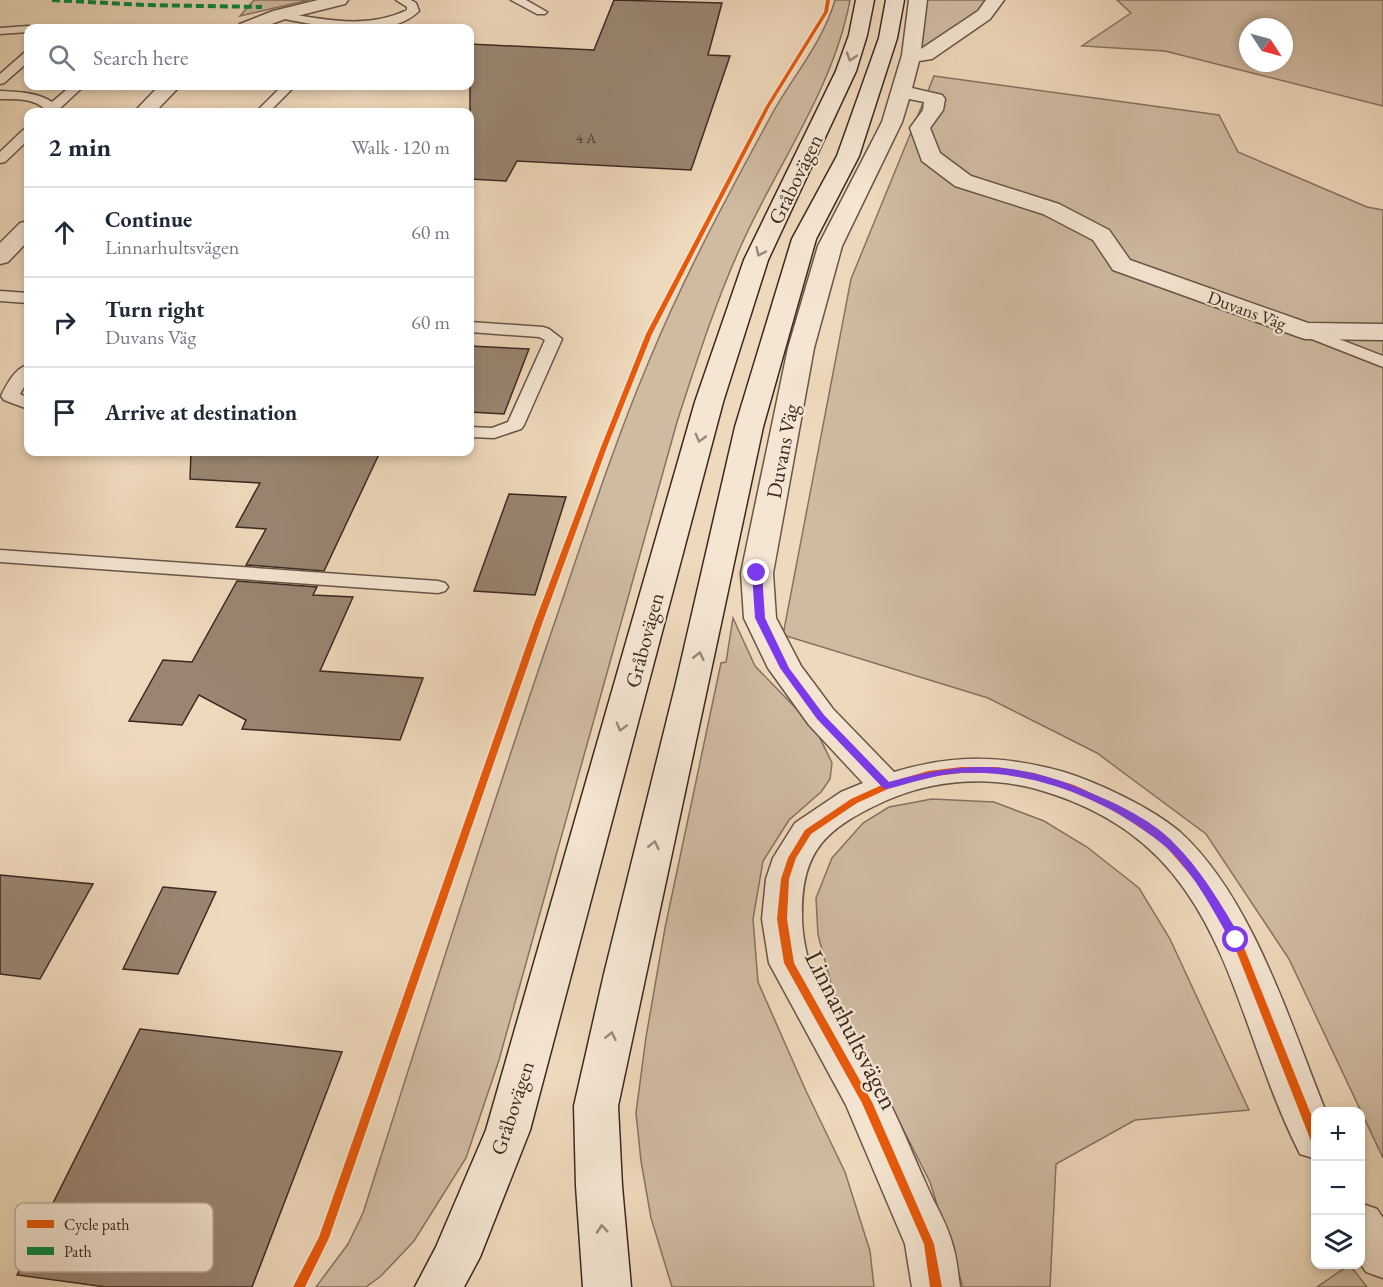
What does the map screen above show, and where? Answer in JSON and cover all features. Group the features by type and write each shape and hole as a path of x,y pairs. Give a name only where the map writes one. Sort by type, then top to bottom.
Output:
{"main road":[{"path":"252,24 274,8 339,0"},
{"name":"Gråbovägen","path":"440,1287 456,1257 508,1130 710,402 745,293 756,260 846,71 866,0"},
{"name":"Gråbovägen","path":"607,1287 599,1186 596,1106 624,974 693,683 749,427 804,239 848,156 888,38 895,0"},
{"name":"Duvans Väg","path":"887,786 821,717 785,668 760,618 757,573 801,348 830,246 892,122 911,55 918,0"},
{"path":"911,55 925,55 984,15 995,0"},
{"path":"148,108 167,90"},
{"name":"Duvans Väg","path":"901,91 935,99 933,110 920,128 930,156 963,181 1051,209 1101,235 1121,265 1305,331 1383,332"},
{"name":"Linnarhultsvägen","path":"936,1287 929,1244 867,1102 789,963 782,920 785,879 792,858 808,832 854,801 887,786 928,774 961,770 997,770 1034,776 1071,787 1118,809 1166,841 1203,884 1236,940 1311,1128"},
{"path":"1365,1230 1383,1257"}],"lane":[{"path":"375,24 405,16 413,11 412,5 402,0"},
{"path":"517,0 541,12"},
{"path":"274,8 340,24"},
{"path":"0,31 24,29"},
{"path":"0,80 24,59"},
{"path":"54,108 74,90"},
{"path":"266,108 285,90"},
{"path":"0,95 35,99 44,102 49,108"},
{"path":"0,159 24,138"},
{"path":"0,296 24,298"},
{"path":"474,327 543,332 554,339 515,425 495,433 474,432"},
{"name":"Duvans Väg","path":"1305,331 1383,362"},
{"path":"24,375 15,385 10,396 24,403"},
{"path":"0,556 438,587"}],"shaded area":[{"path":"254,0 309,0 240,16"},
{"path":"835,0 850,0 832,62 805,122 759,208 725,282 677,422 499,1060 466,1158 414,1241 381,1276 366,1287 316,1287 348,1244 363,1213 525,710 635,395 707,236 772,114 815,45"},
{"path":"926,0 989,0 975,14 926,48 921,46"},
{"path":"1117,0 1383,0 1383,106 1248,72 1293,72 1293,18 1239,18 1239,70 1165,51 1082,46 1131,13"},
{"path":"934,76 1219,115 1238,152 1367,207 1383,210 1383,1158 1365,1120 1365,1107 1359,1107 1289,959 1206,834 1097,753 988,698 783,635 851,279"},
{"path":"733,618 755,666 815,728 832,763 830,779 821,792 789,820 763,861 753,919 758,982 845,1172 870,1251 874,1287 672,1287 651,1218 641,1161 636,1113 646,1037 665,928 721,663 726,662"},
{"path":"932,799 994,802 1044,821 1087,847 1139,888 1170,939 1249,1110 1135,1120 1056,1164 1050,1287 963,1287 930,1182 833,991 818,935 816,898 832,858 863,823 889,807"},
{"path":"1343,1269 1353,1269 1367,1287 1317,1287"}],"building":[{"path":"614,0 722,3 708,55 730,56 691,170 517,161 506,181 474,179 474,108 470,108 470,90 474,90 474,44 594,50"},
{"path":"474,346 529,349 504,414 474,412"},
{"path":"191,456 378,456 324,571 246,565 266,529 236,527 260,483 190,479"},
{"path":"509,494 566,497 535,595 474,591"},
{"path":"237,581 317,587 313,595 353,597 320,671 423,678 400,740 242,729 246,720 199,695 182,725 129,721 163,660 192,662"},
{"path":"0,875 93,884 40,979 0,974"},
{"path":"163,887 216,892 178,974 123,969"},
{"path":"140,1029 342,1052 252,1287 106,1287 17,1275 18,1272 213,1272 213,1203 53,1203"}],"marked path":[{"path":"52,0 144,5 262,7"}],"cycle path":[{"path":"299,1287 324,1238 538,624 649,334 768,106 826,12 828,0"},
{"path":"936,1287 929,1244 867,1102 789,963 782,919 785,879 792,858 808,832 854,801 887,786 928,774 961,770 997,770 1034,776 1071,787 1118,809 1166,841 1203,884 1236,940 1311,1128"}],"route":[{"path":"757,573 760,618 785,668 821,717 887,786 928,774 961,770 997,770 1034,776 1071,787 1118,809 1166,841 1203,884 1236,940"}]}
